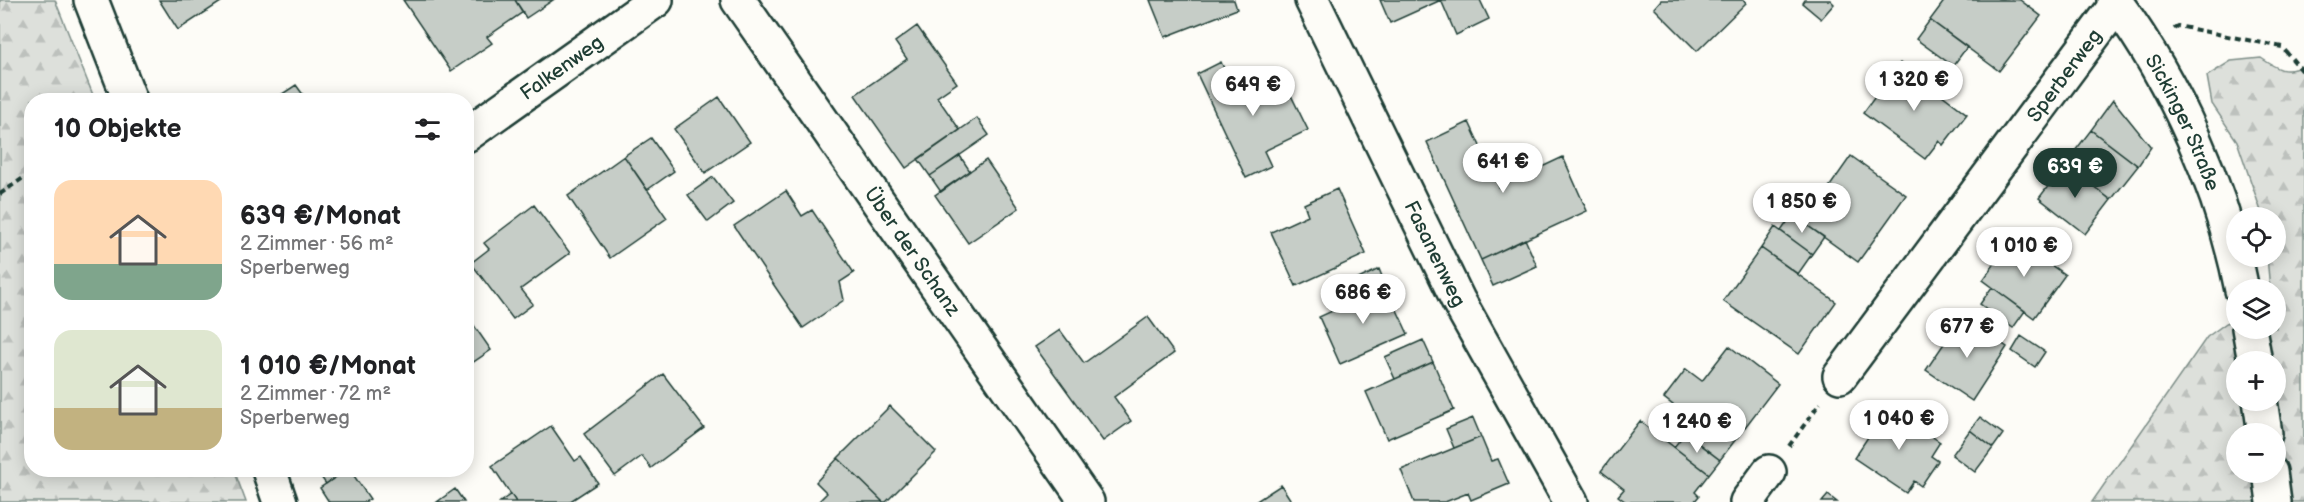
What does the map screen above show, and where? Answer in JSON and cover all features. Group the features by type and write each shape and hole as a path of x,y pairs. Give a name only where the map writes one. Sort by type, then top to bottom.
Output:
{"street":[{"path":"91,0 127,93"},
{"name":"Falkenweg","path":"474,129 656,0"},
{"name":"Über der Schanz","path":"738,0 1087,502"},
{"name":"Fasanenweg","path":"1312,0 1458,300 1571,502"},
{"name":"Sickinger Straße","path":"2115,2 2144,45 2214,183 2239,279"},
{"name":"Sperberweg","path":"1840,376 2115,2"},
{"path":"1747,502 1769,472"},
{"path":"271,477 280,502"},
{"path":"2271,483 2274,502"}],"path":[{"path":"2144,45 2178,26 2282,47 2304,73"},
{"path":"0,194 24,178"},
{"path":"1769,472 1840,376"}],"green space":[{"path":"0,0 55,0 92,93 24,93 24,477 237,477 246,502 0,502"},
{"path":"2261,58 2277,68 2287,70 2304,65 2304,502 2092,502 2207,337 2226,323 2226,339 2286,339 2286,279 2269,279 2268,267 2286,267 2286,207 2260,207 2237,141 2212,104 2207,76 2231,61"}],"building":[{"path":"159,0 224,0 178,30"},
{"path":"403,0 515,0 523,12 487,37 492,43 451,71"},
{"path":"515,0 553,0 526,18"},
{"path":"1150,0 1234,0 1237,9 1165,37"},
{"path":"1380,0 1441,0 1390,23"},
{"path":"1441,0 1480,0 1489,19 1456,35"},
{"path":"1661,0 1744,0 1746,3 1697,51 1654,8"},
{"path":"1804,0 1830,0 1834,4 1821,19 1802,3"},
{"path":"1945,0 2020,0 2041,16 1999,71 1930,20"},
{"path":"1930,20 1967,47 1953,66 1916,39"},
{"path":"917,26 957,83 937,97 960,130 906,168 855,95 907,59 895,42"},
{"path":"1221,62 1237,96 1281,75 1308,130 1264,151 1271,166 1246,178 1197,74"},
{"path":"1900,63 1967,114 1943,145 1939,141 1925,159 1863,113"},
{"path":"296,85 302,93 284,93"},
{"path":"719,97 750,142 705,173 674,129"},
{"path":"2113,100 2151,147 2138,166 2091,130"},
{"path":"977,118 989,135 930,176 918,159"},
{"path":"1469,122 1499,187 1563,157 1587,211 1481,260 1427,142"},
{"path":"2091,130 2138,166 2111,200 2065,164"},
{"path":"651,138 674,171 647,190 624,156"},
{"path":"624,156 667,218 610,258 568,196"},
{"path":"960,156 970,171 941,192 930,176"},
{"path":"1851,156 1906,195 1858,262 1804,223"},
{"path":"986,160 1019,208 968,243 935,195"},
{"path":"2065,164 2111,200 2085,234 2039,198"},
{"path":"713,177 733,203 708,222 688,195"},
{"path":"1337,189 1366,254 1296,286 1271,232 1308,215 1304,204"},
{"path":"786,191 802,216 812,210 854,273 840,282 844,300 803,328 734,226"},
{"path":"534,205 570,253 521,289 533,304 513,319 474,267 474,261 489,249 484,243"},
{"path":"1792,215 1824,237 1812,254 1781,231"},
{"path":"1775,227 1812,254 1798,274 1761,248"},
{"path":"2013,238 2065,275 2034,318 1983,280"},
{"path":"1525,239 1537,266 1493,286 1481,260"},
{"path":"1761,248 1836,302 1799,354 1723,301"},
{"path":"1379,269 1386,286 1359,298 1352,282"},
{"path":"1386,286 1408,334 1340,364 1319,317"},
{"path":"1992,287 2025,311 2013,328 1980,304"},
{"path":"1148,317 1174,353 1114,397 1131,421 1103,441 1035,347 1060,330 1084,363"},
{"path":"1962,317 2007,347 1972,401 1926,370"},
{"path":"474,326 491,350 474,362"},
{"path":"2021,336 2045,352 2035,367 2012,351"},
{"path":"1423,340 1433,362 1395,379 1385,357"},
{"path":"1729,346 1778,384 1720,460 1682,431 1691,419 1664,398 1686,369 1702,381"},
{"path":"1433,362 1454,410 1387,439 1366,392"},
{"path":"663,374 704,428 651,468 642,456 615,476 584,434"},
{"path":"890,406 936,452 886,502 883,502 838,458"},
{"path":"1888,407 1940,442 1931,456 1938,461 1921,486 1914,481 1906,493 1854,458"},
{"path":"1980,417 2003,434 1993,448 1970,430"},
{"path":"1473,418 1481,437 1454,448 1446,429"},
{"path":"1640,421 1709,474 1695,492 1699,496 1694,502 1626,502 1618,496 1624,489 1601,471"},
{"path":"551,426 575,461 581,457 598,483 569,502 516,502 492,466"},
{"path":"1970,430 1993,448 1975,472 1952,455"},
{"path":"1685,433 1720,460 1709,474 1674,447"},
{"path":"1481,437 1491,461 1498,459 1509,484 1471,500 1468,493 1445,502 1414,502 1401,470"},
{"path":"838,458 883,502 818,502 827,493 816,482"},
{"path":"321,477 336,477 326,484"},
{"path":"336,477 355,477 370,499 365,502 329,502 320,488"},
{"path":"1281,485 1292,502 1255,502"},
{"path":"455,489 464,502 437,502"},
{"path":"511,494 516,502 500,502"},
{"path":"1828,495 1837,502 1822,502"}]}
